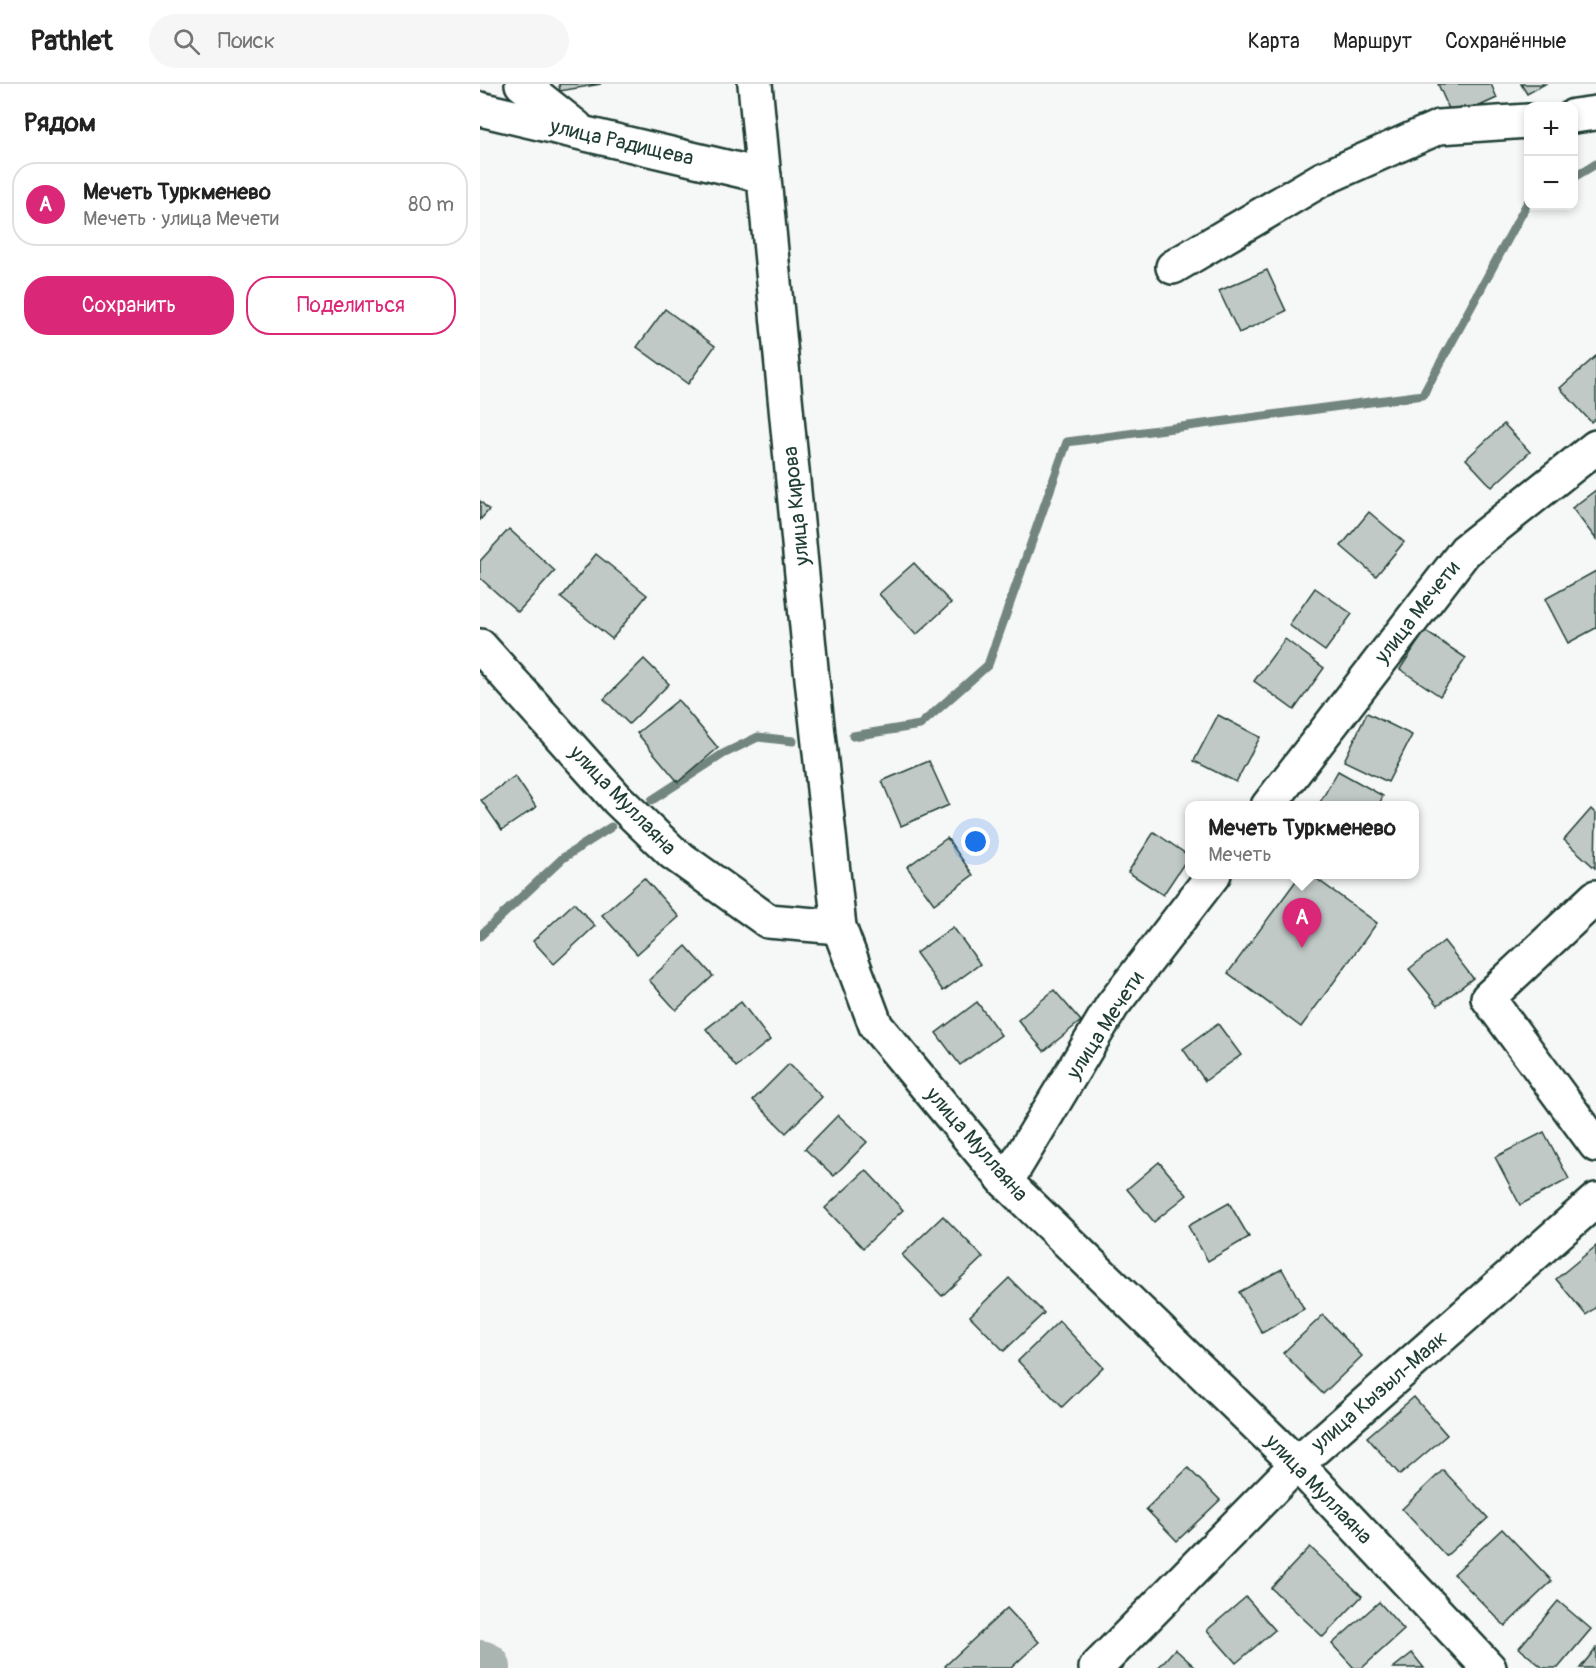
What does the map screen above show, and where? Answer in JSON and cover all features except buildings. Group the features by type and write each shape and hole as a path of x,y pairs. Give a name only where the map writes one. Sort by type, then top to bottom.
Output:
{"street":[{"path":"522,84 582,132"},
{"name":"улица Кирова","path":"755,84 811,668 839,927"},
{"name":"улица Радищева","path":"480,109 764,176"},
{"path":"1578,115 1596,113"},
{"path":"1173,267 1322,179 1439,127 1524,121"},
{"name":"улица Мечети","path":"1272,801 1465,551 1596,447"},
{"name":"улица Муллаяна","path":"480,646 618,800 673,853 768,921 839,927 876,1026 1006,1182 1297,1464 1489,1668"},
{"name":"улица Мечети","path":"1006,1182 1113,1006 1210,879"},
{"path":"1596,897 1488,998 1596,1145"},
{"name":"улица Кызыл-Маяк","path":"1095,1668 1297,1464 1596,1200"}],"waterway":[{"path":"1578,175 1596,164"},
{"path":"853,736 920,725 988,665 1067,442 1423,395 1524,209"},
{"path":"652,800 723,754 758,737 793,741"},
{"path":"480,936 563,858 611,827"},
{"path":"480,1666 485,1668"}],"place":[{"name":"Мечеть Туркменево","path":"1302,948"}]}
